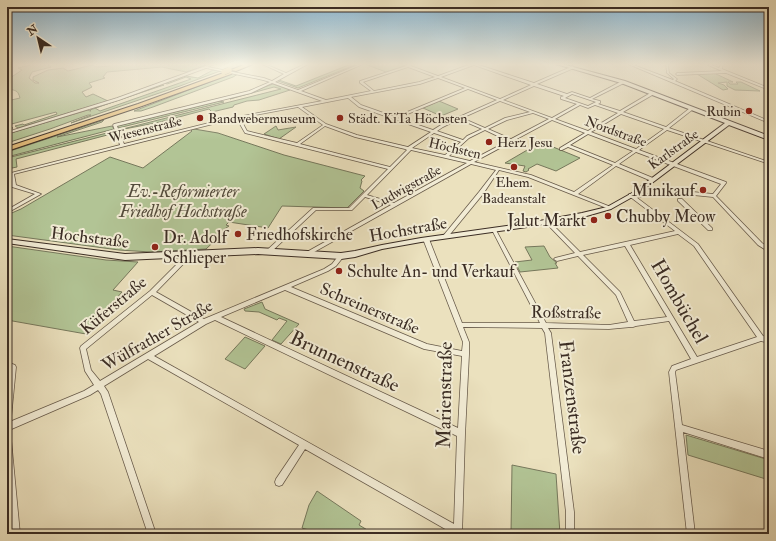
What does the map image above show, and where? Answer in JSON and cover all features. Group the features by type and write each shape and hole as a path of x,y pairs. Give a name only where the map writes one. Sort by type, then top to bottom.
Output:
{"highway":[{"path":"7,146 177,89"},
{"path":"7,149 140,105 181,89"}],"main road":[{"path":"643,89 728,123 769,136"},
{"name":"Karlstraße","path":"631,195 728,123"},
{"name":"Hochstraße","path":"7,241 120,256 143,257 268,252 341,256 426,239 547,222 589,214 609,208 631,195"}],"street":[{"path":"7,133 106,103 143,89"},
{"path":"122,145 115,127 117,124 233,97 257,89"},
{"path":"370,89 374,92"},
{"path":"298,90 319,100 326,101 388,89"},
{"path":"395,118 465,89"},
{"name":"Nordstraße","path":"471,89 724,183 714,196"},
{"path":"268,252 315,209 347,209 364,195 409,149 433,131 523,89"},
{"path":"549,89 566,95 575,93 599,102 590,107 562,98 566,95"},
{"path":"591,98 609,89"},
{"path":"692,89 769,122"},
{"path":"561,149 653,93"},
{"path":"350,97 360,106 462,142"},
{"name":"Wiesenstraße","path":"10,174 122,145 238,118 299,106 319,100"},
{"name":"Ludwigstraße","path":"307,254 580,104"},
{"path":"595,104 769,163"},
{"name":"Höchsten","path":"299,106 325,125 368,139 529,176 609,208"},
{"path":"575,194 667,128 690,108"},
{"path":"446,157 468,137 506,119 533,112"},
{"path":"238,118 246,132 391,168"},
{"path":"459,118 512,141"},
{"path":"297,145 325,125"},
{"path":"567,145 651,179"},
{"path":"445,237 481,193 498,169"},
{"path":"7,212 39,194 14,186 10,174"},
{"path":"364,195 395,205"},
{"path":"631,195 677,197 714,196 767,250 769,254"},
{"path":"631,195 696,245 761,338"},
{"path":"677,197 710,229"},
{"path":"547,222 618,294 633,324"},
{"name":"Franzenstraße","path":"494,230 548,333 570,512 570,534"},
{"name":"Hombüchel","path":"680,232 627,244 695,360 674,368 672,372 691,534"},
{"name":"Marienstraße","path":"426,239 466,342 460,434 458,532"},
{"path":"557,259 627,244"},
{"name":"Küferstraße","path":"99,386 88,371 82,348 152,292 190,254"},
{"name":"Wülfrather Straße","path":"7,427 99,386 204,322 331,268 341,256"},
{"name":"Schreinerstraße","path":"287,288 426,347 466,354"},
{"path":"152,292 204,322"},
{"name":"Brunnenstraße","path":"215,317 460,434"},
{"name":"Roßstraße","path":"460,325 609,327 670,318"},
{"path":"695,360 761,338 769,340"},
{"path":"148,356 458,532"},
{"path":"7,365 13,367 7,418"},
{"path":"99,386 104,392 152,534"},
{"path":"678,427 769,455"},
{"path":"7,439 16,534"},
{"path":"279,482 304,444"}],"green space":[{"path":"11,89 88,89 82,92 86,97 93,94 108,101 18,128 15,126 24,125 57,114 56,112 8,125 13,128 7,130 7,101 20,98 16,91"},
{"path":"162,89 170,89 71,123 91,115 88,115 7,143 7,134 88,110 91,111 90,110 95,108 100,111"},
{"path":"191,89 200,89 141,111 134,111"},
{"path":"258,89 266,89 230,99"},
{"path":"280,89 290,90 259,100 247,101 234,105 233,107 212,112 209,109 160,122 119,130"},
{"path":"733,89 756,89 760,91"},
{"path":"219,101 224,102 118,128 117,126"},
{"path":"439,101 458,109 441,116 423,108"},
{"path":"104,120 102,122 57,137 112,126 114,129 7,157 7,152"},
{"path":"276,126 278,130 296,127 279,139 264,134"},
{"name":"Ev.-Reformierter Friedhof Hochstraße","path":"194,129 218,133 284,155 365,176 361,180 360,188 364,191 347,208 282,206 268,228 229,222 226,225 229,226 223,230 221,235 206,249 151,252 119,250 7,235 7,215 21,209 110,157 143,168"},
{"path":"115,131 115,133 16,159 17,167 7,167 7,158"},
{"path":"541,142 580,158 556,171 537,164 528,169 529,170 526,172 523,171 525,166 505,163"},
{"path":"7,246 106,260 138,262 113,290 122,292 86,334 7,320"},
{"path":"544,246 550,257 557,263 555,263 558,268 520,272 515,262 532,260 525,247"},
{"path":"262,302 265,309 299,324 281,344 272,340 287,321 279,318 277,320 259,312 245,311 244,309"},
{"path":"245,337 265,346 245,369 225,359"},
{"path":"686,435 769,460 769,480 688,455"},
{"path":"512,465 556,474 560,534 511,534"},
{"path":"317,491 361,521 359,525 374,534 322,534 302,528 309,505"}],"place":[{"name":"Rubin","path":"749,111"},
{"name":"Bandwebermuseum","path":"200,118"},
{"name":"Städt. KiTa Höchsten","path":"340,118"},
{"name":"Herz Jesu","path":"489,142"},
{"name":"Ehem. Badeanstalt","path":"514,167"},
{"name":"Minikauf","path":"703,190"},
{"name":"Chubby Meow","path":"608,216"},
{"name":"Jalut Markt","path":"594,220"},
{"name":"Friedhofskirche","path":"238,234"},
{"name":"Dr. Adolf Schlieper","path":"155,247"},
{"name":"Schulte An- und Verkauf","path":"339,271"}]}
